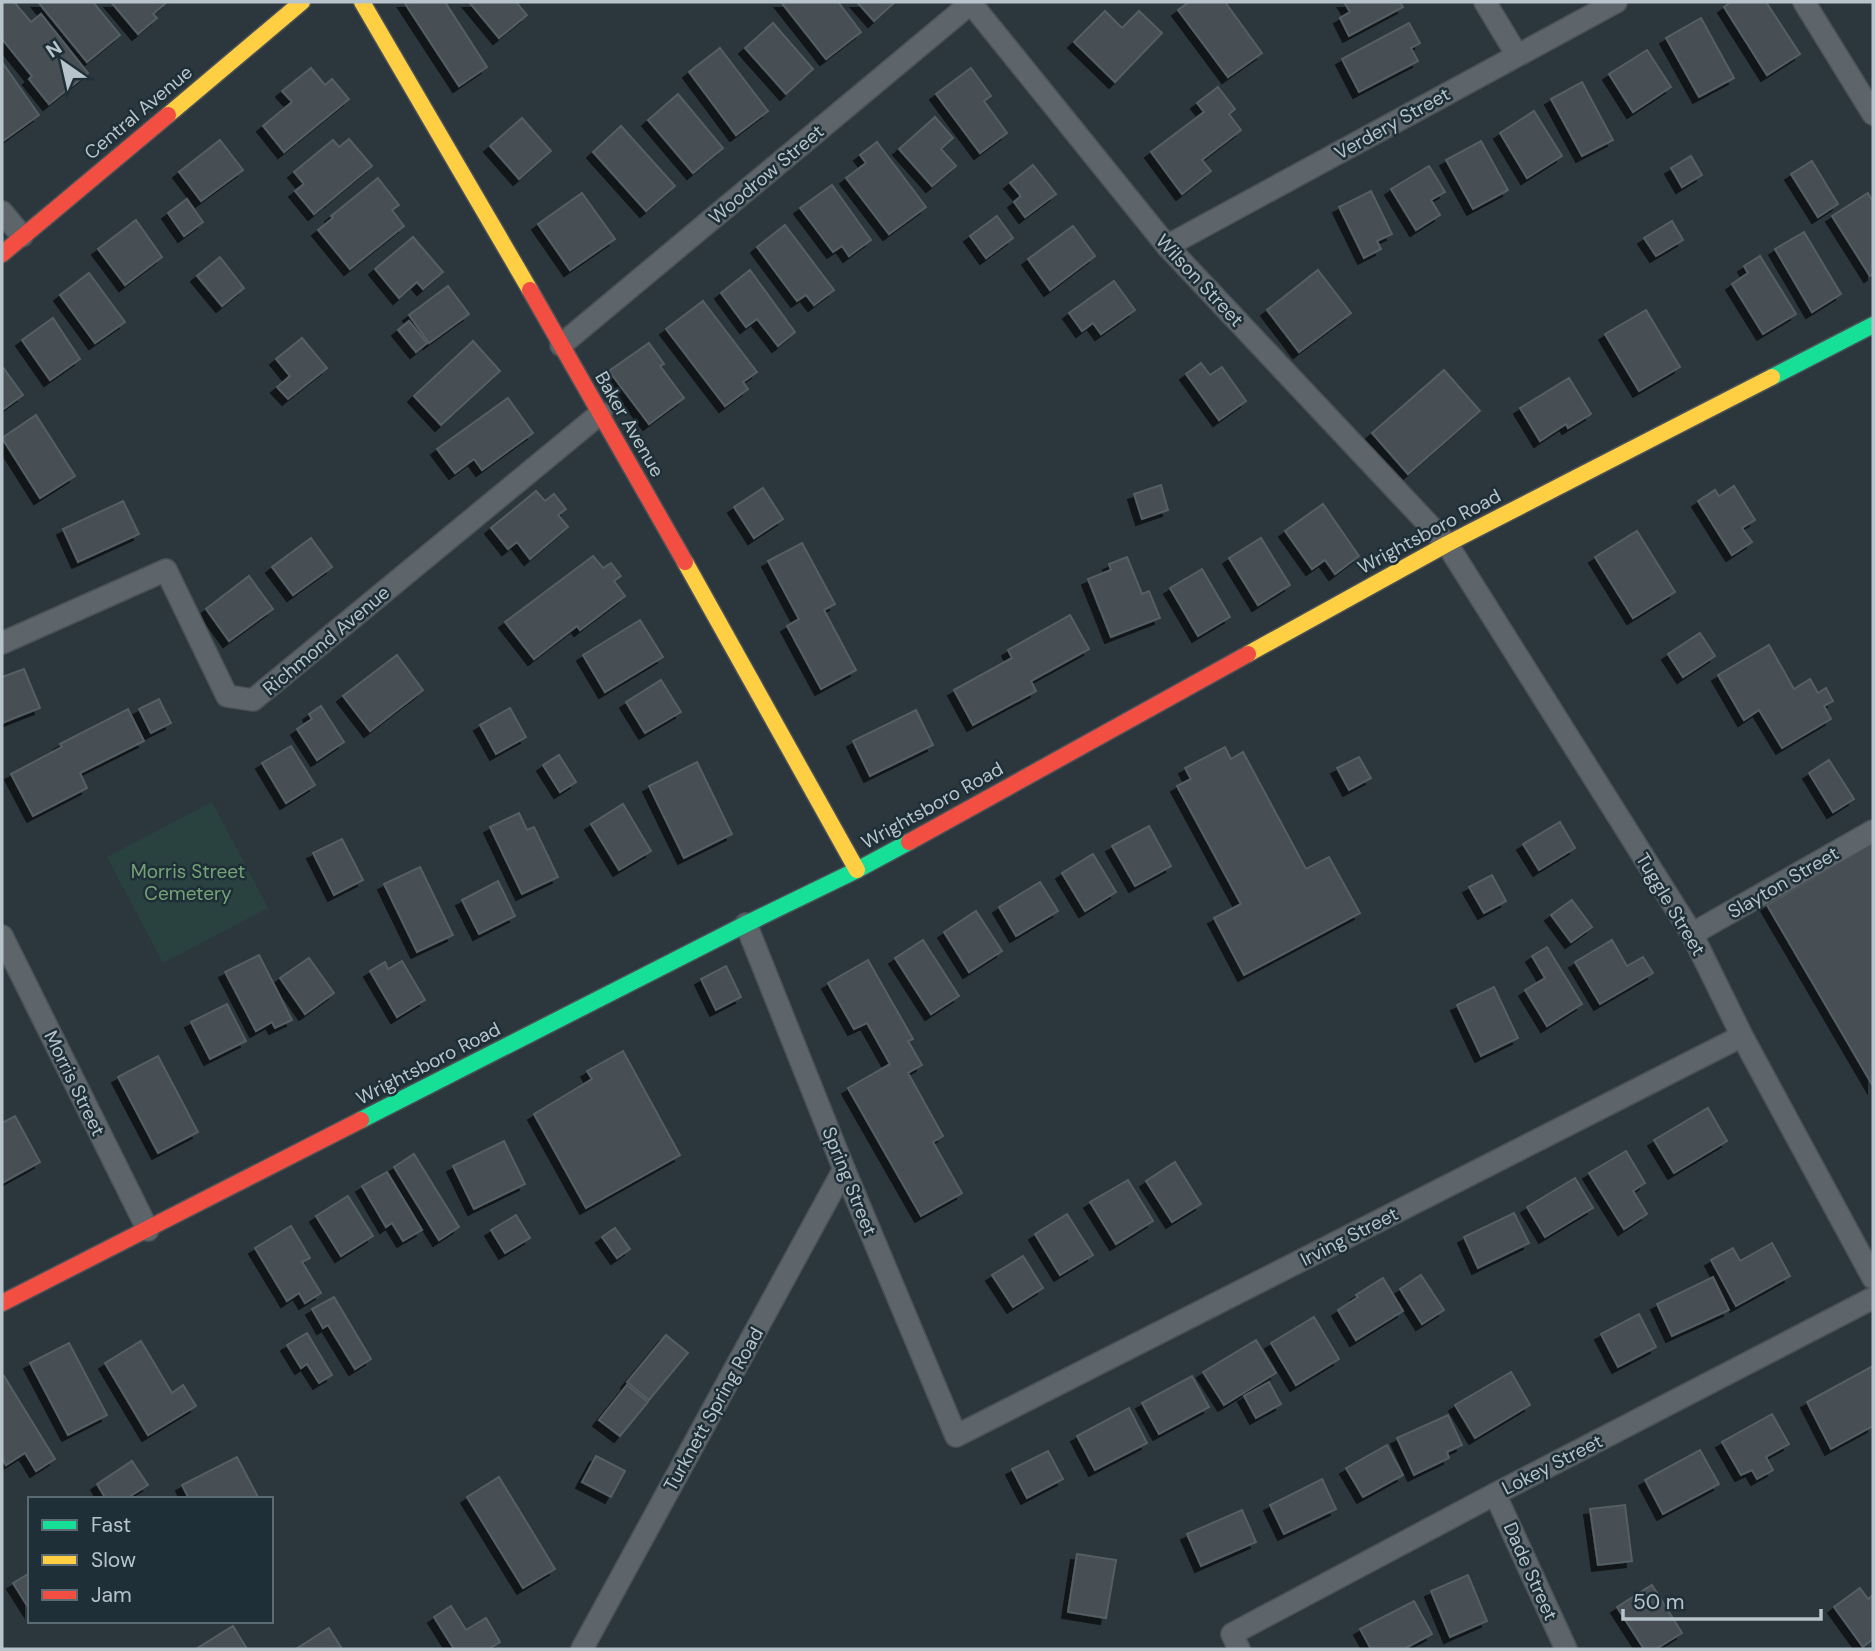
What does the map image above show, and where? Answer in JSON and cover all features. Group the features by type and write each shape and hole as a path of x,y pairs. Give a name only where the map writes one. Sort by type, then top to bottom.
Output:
{"main road":[{"name":"Central Avenue","path":"2,254 302,2"},
{"name":"Baker Avenue","path":"362,2 601,413 857,870"},
{"name":"Wrightsboro Road","path":"2,1303 857,870 1447,544 1873,325"}],"street":[{"name":"Woodrow Street","path":"561,345 970,2"},
{"name":"Wilson Street","path":"970,2 1167,246 1447,544"},
{"path":"1485,2 1517,55"},
{"name":"Verdery Street","path":"1167,246 1616,2"},
{"path":"1804,2 1873,114"},
{"path":"2,212 22,236"},
{"name":"Richmond Avenue","path":"2,643 166,570 228,696 253,700 601,413"},
{"name":"Tuggle Street","path":"1447,544 1692,934 1742,1037 1873,1278"},
{"name":"Slayton Street","path":"1692,934 1873,831"},
{"name":"Spring Street","path":"746,924 844,1169 957,1436"},
{"name":"Morris Street","path":"2,936 148,1230"},
{"name":"Irving Street","path":"957,1436 1742,1037"},
{"name":"Turknett Spring Road","path":"582,1649 844,1169"},
{"name":"Lokey Street","path":"1235,1642 1495,1494 1873,1298"},
{"name":"Dade Street","path":"1495,1494 1566,1649"}],"green space":[{"name":"Morris Street Cemetery","path":"212,802 268,908 163,963 107,857"}],"building":[{"path":"2,2 14,2 31,22 41,14 88,73 49,104 29,79 32,76 2,39"},
{"path":"38,2 93,2 120,35 87,62"},
{"path":"111,2 167,2 153,14 157,18 138,34"},
{"path":"404,2 445,2 487,67 459,86"},
{"path":"469,2 516,2 527,15 499,38"},
{"path":"781,2 838,2 861,32 826,59"},
{"path":"857,2 895,2 874,21"},
{"path":"1189,2 1225,2 1262,53 1228,77 1178,10"},
{"path":"1344,2 1400,2 1403,7 1349,36 1340,18 1350,12"},
{"path":"1731,2 1766,2 1800,54 1767,75 1724,7"},
{"path":"1105,11 1122,28 1139,11 1162,33 1115,82 1074,42"},
{"path":"1701,18 1734,78 1699,97 1666,38"},
{"path":"773,23 813,69 786,94 745,48"},
{"path":"1409,23 1420,43 1411,48 1418,61 1359,92 1342,59"},
{"path":"720,48 768,111 736,135 689,72"},
{"path":"1647,50 1671,87 1633,112 1609,74"},
{"path":"2,62 39,115 3,141 2,140"},
{"path":"311,68 325,85 332,79 349,99 284,152 263,126 292,102 282,91"},
{"path":"971,68 991,96 984,101 1007,133 980,153 936,94"},
{"path":"1582,82 1613,140 1582,156 1551,99"},
{"path":"1218,87 1235,109 1229,114 1241,130 1202,160 1211,171 1182,194 1151,152 1204,112 1197,103"},
{"path":"678,94 723,148 693,173 648,120"},
{"path":"1534,111 1562,156 1527,178 1500,133"},
{"path":"935,117 953,138 941,149 956,166 932,186 899,149"},
{"path":"522,118 551,151 519,179 490,146"},
{"path":"621,126 675,186 646,211 593,152"},
{"path":"349,139 372,166 314,214 295,191 304,184 294,172 333,140 339,147"},
{"path":"220,140 243,170 201,201 179,172"},
{"path":"1481,141 1508,190 1473,209 1446,160"},
{"path":"877,142 926,207 889,234 846,178 866,163 860,155"},
{"path":"1691,156 1702,175 1682,187 1671,168"},
{"path":"1812,161 1838,204 1818,217 1791,174"},
{"path":"1033,165 1056,194 1025,217 1014,202 1021,196 1010,183"},
{"path":"1429,166 1445,192 1431,200 1440,215 1416,230 1391,189"},
{"path":"378,178 399,205 392,210 404,226 350,269 318,230"},
{"path":"832,185 871,240 849,256 842,246 833,252 800,208"},
{"path":"1371,191 1392,234 1377,241 1381,249 1364,258 1339,207"},
{"path":"582,193 615,239 570,270 538,224"},
{"path":"1868,193 1873,202 1873,274 1870,276 1832,216"},
{"path":"187,199 203,222 184,236 168,213"},
{"path":"997,216 1013,238 986,258 970,236"},
{"path":"136,220 162,257 125,285 98,249"},
{"path":"1672,221 1683,240 1656,256 1644,238"},
{"path":"785,225 834,290 814,305 806,295 797,301 757,247"},
{"path":"1073,226 1095,256 1050,290 1028,259"},
{"path":"1804,232 1841,294 1812,312 1775,249"},
{"path":"413,237 443,272 423,289 417,282 399,298 375,269"},
{"path":"1760,256 1796,314 1763,334 1732,284 1748,273 1744,266"},
{"path":"220,257 244,288 222,306 197,276"},
{"path":"750,270 795,332 778,346 757,319 746,327 721,293"},
{"path":"1318,270 1351,313 1299,352 1267,310"},
{"path":"89,273 125,322 95,343 60,295"},
{"path":"1114,281 1135,310 1101,334 1093,323 1082,331 1069,313"},
{"path":"448,286 469,314 429,343 409,315"},
{"path":"703,301 757,372 743,382 748,389 725,406 666,329"},
{"path":"1646,310 1680,367 1639,391 1605,334"},
{"path":"53,318 80,359 50,380 22,340"},
{"path":"409,321 427,343 416,352 398,330"},
{"path":"302,338 327,368 288,399 277,387 290,376 276,359"},
{"path":"473,341 500,371 441,425 414,396"},
{"path":"649,343 664,364 660,366 684,398 649,424 609,371"},
{"path":"1201,363 1210,375 1222,367 1246,401 1219,420 1186,374"},
{"path":"2,366 23,395 2,410"},
{"path":"1444,370 1480,411 1408,474 1372,433"},
{"path":"1569,378 1591,414 1568,428 1566,424 1540,441 1520,408"},
{"path":"508,398 533,433 482,470 474,459 455,473 437,449"},
{"path":"36,415 75,476 40,498 2,438"},
{"path":"1161,485 1168,510 1142,519 1134,494"},
{"path":"1734,486 1755,520 1742,528 1752,542 1732,555 1698,501 1715,490 1719,496"},
{"path":"763,488 783,519 754,538 734,507"},
{"path":"536,491 545,501 554,494 566,509 558,515 568,527 530,559 517,542 508,549 491,528"},
{"path":"123,501 139,534 78,562 63,529"},
{"path":"1323,504 1359,556 1335,574 1325,560 1312,569 1285,531"},
{"path":"1637,531 1675,592 1633,618 1595,557"},
{"path":"311,538 332,567 293,595 272,567"},
{"path":"1261,538 1290,585 1258,605 1229,558"},
{"path":"802,543 835,604 824,610 856,670 821,689 787,626 799,619 768,561"},
{"path":"593,556 603,568 611,563 621,576 614,581 625,596 580,630 577,626 534,659 505,622"},
{"path":"1127,557 1142,594 1149,591 1160,618 1111,637 1088,579 1111,570 1109,564"},
{"path":"1202,569 1230,617 1198,636 1170,588"},
{"path":"249,576 273,609 229,641 206,609"},
{"path":"1070,615 1089,649 1031,681 1036,691 973,725 954,690 1012,658 1008,650"},
{"path":"640,620 663,657 605,692 583,655"},
{"path":"1700,633 1715,656 1683,677 1668,654"},
{"path":"1769,645 1794,689 1810,679 1818,693 1826,688 1833,701 1824,706 1831,719 1782,748 1759,710 1744,720 1718,675"},
{"path":"397,655 423,690 370,731 343,696"},
{"path":"24,669 40,708 2,723 2,677"},
{"path":"661,680 681,712 645,733 626,702"},
{"path":"159,699 171,723 151,733 139,709"},
{"path":"321,706 344,742 317,760 297,729 312,719 309,714"},
{"path":"510,708 526,737 496,754 480,725"},
{"path":"128,709 144,741 80,773 87,788 33,816 11,774 62,747 60,744"},
{"path":"916,710 933,745 870,776 853,741"},
{"path":"291,746 315,785 286,803 262,763"},
{"path":"1225,747 1231,759 1243,752 1306,869 1329,857 1360,913 1244,975 1214,918 1241,904 1177,786 1191,779 1185,768"},
{"path":"559,755 576,782 560,792 543,765"},
{"path":"1359,757 1371,778 1349,790 1337,768"},
{"path":"1829,760 1854,799 1833,812 1809,773"},
{"path":"697,762 732,834 684,858 649,786"},
{"path":"623,804 651,851 619,870 591,824"},
{"path":"519,813 527,830 534,827 558,877 522,894 490,827"},
{"path":"1560,822 1575,848 1539,870 1523,844"},
{"path":"1149,826 1171,866 1135,886 1112,846"},
{"path":"342,839 363,880 334,895 313,853"},
{"path":"1873,843 1873,1086 1767,905"},
{"path":"1093,854 1116,892 1085,911 1062,873"},
{"path":"420,867 453,935 417,952 384,884"},
{"path":"1492,875 1506,901 1484,913 1469,887"},
{"path":"498,881 515,916 479,934 462,900"},
{"path":"1040,882 1058,911 1016,936 999,907"},
{"path":"1572,900 1592,927 1571,942 1551,915"},
{"path":"976,911 1002,951 969,972 944,932"},
{"path":"923,940 959,996 931,1014 895,958"},
{"path":"1612,940 1627,966 1643,957 1653,973 1600,1004 1575,962"},
{"path":"1547,947 1582,1004 1547,1026 1525,990 1545,978 1532,956"},
{"path":"259,955 292,1020 275,1028 272,1022 256,1031 225,972"},
{"path":"309,958 334,993 305,1014 280,978"},
{"path":"868,960 913,1039 908,1041 922,1065 908,1073 943,1136 933,1142 962,1193 921,1216 848,1088 890,1064 867,1023 854,1029 828,983"},
{"path":"402,961 425,1000 397,1017 370,971 385,962 388,969"},
{"path":"726,966 741,997 716,1010 701,979"},
{"path":"1494,987 1518,1038 1481,1056 1457,1005"},
{"path":"227,1004 246,1041 210,1059 191,1022"},
{"path":"623,1051 680,1155 586,1208 534,1114 592,1079 587,1071"},
{"path":"158,1056 198,1132 158,1153 118,1077"},
{"path":"1708,1108 1727,1141 1674,1173 1654,1140"},
{"path":"15,1116 40,1162 2,1183 2,1123"},
{"path":"504,1141 525,1184 474,1209 453,1166"},
{"path":"1626,1151 1645,1183 1633,1191 1647,1214 1624,1229 1589,1173"},
{"path":"414,1154 459,1227 439,1240 394,1167"},
{"path":"1175,1162 1201,1204 1172,1222 1146,1181"},
{"path":"387,1172 422,1230 403,1241 392,1223 386,1227 362,1186"},
{"path":"1575,1178 1593,1208 1545,1237 1527,1207"},
{"path":"1128,1180 1153,1221 1116,1244 1090,1202"},
{"path":"348,1196 373,1236 341,1256 316,1216"},
{"path":"1514,1213 1529,1243 1478,1268 1464,1237"},
{"path":"1067,1214 1093,1255 1060,1275 1035,1234"},
{"path":"516,1215 530,1238 505,1253 491,1230"},
{"path":"291,1226 310,1258 302,1262 321,1293 305,1303 299,1293 287,1301 255,1248"},
{"path":"615,1228 630,1249 617,1258 602,1237"},
{"path":"1772,1243 1790,1276 1736,1306 1711,1260 1733,1248 1740,1261"},
{"path":"1023,1256 1043,1288 1013,1307 992,1275"},
{"path":"1421,1275 1444,1310 1422,1324 1400,1289"},
{"path":"1713,1277 1729,1310 1672,1336 1657,1304"},
{"path":"1383,1278 1403,1311 1356,1340 1338,1310"},
{"path":"334,1297 371,1359 355,1369 328,1325 323,1328 312,1309"},
{"path":"1639,1314 1656,1347 1618,1367 1601,1334"},
{"path":"1314,1317 1339,1359 1296,1385 1271,1343"},
{"path":"307,1333 332,1375 319,1383 307,1364 301,1368 287,1345"},
{"path":"666,1335 688,1353 649,1400 627,1382"},
{"path":"1256,1340 1276,1373 1224,1405 1203,1372"},
{"path":"141,1341 172,1393 183,1385 196,1406 148,1435 105,1363"},
{"path":"69,1343 107,1415 68,1435 30,1363"},
{"path":"1873,1366 1873,1426 1831,1449 1807,1402"},
{"path":"1511,1372 1530,1405 1475,1438 1455,1405"},
{"path":"4,1376 55,1459 36,1471 25,1453 6,1465 2,1458"},
{"path":"1192,1376 1209,1407 1159,1434 1142,1403"},
{"path":"1269,1382 1281,1404 1256,1418 1244,1396"},
{"path":"627,1385 648,1402 620,1436 599,1420"},
{"path":"1129,1408 1147,1443 1095,1470 1077,1436"},
{"path":"1772,1414 1789,1444 1766,1457 1773,1470 1757,1479 1752,1470 1741,1475 1722,1442"},
{"path":"1448,1415 1462,1445 1447,1452 1449,1458 1414,1475 1397,1438"},
{"path":"1387,1445 1403,1475 1363,1497 1346,1468"},
{"path":"1700,1450 1719,1484 1663,1514 1645,1480"},
{"path":"1048,1451 1063,1479 1027,1498 1012,1469"},
{"path":"596,1456 625,1471 611,1497 582,1482"},
{"path":"237,1457 258,1497 188,1497 182,1485"},
{"path":"132,1461 148,1485 129,1497 105,1497 97,1484"},
{"path":"499,1477 555,1569 523,1588 467,1497"},
{"path":"1322,1479 1336,1509 1284,1534 1270,1505"},
{"path":"1625,1505 1632,1561 1598,1565 1590,1509"},
{"path":"1242,1510 1256,1542 1201,1566 1187,1534"},
{"path":"1077,1554 1116,1560 1106,1618 1068,1612"},
{"path":"28,1574 28,1607 13,1583"},
{"path":"1468,1575 1487,1621 1450,1637 1431,1591"},
{"path":"1652,1585 1682,1633 1656,1649 1644,1649 1617,1607"},
{"path":"1860,1588 1868,1599 1873,1595 1873,1639 1863,1647 1834,1607"},
{"path":"1414,1601 1432,1634 1404,1649 1371,1649 1360,1629"},
{"path":"451,1606 466,1630 486,1618 500,1642 489,1649 454,1649 434,1617"},
{"path":"233,1626 247,1649 196,1649"},
{"path":"329,1628 342,1649 296,1649"}],"traffic: fast":[{"path":"1772,377 1873,325"},
{"path":"361,1120 909,842"}],"traffic: slow":[{"path":"168,115 302,2"},
{"path":"362,2 530,290"},
{"path":"1248,654 1447,544 1772,377"},
{"path":"685,562 857,870"}],"traffic: jam":[{"path":"2,254 168,115"},
{"path":"530,290 685,562"},
{"path":"909,842 1248,654"},
{"path":"2,1303 361,1120"}]}
